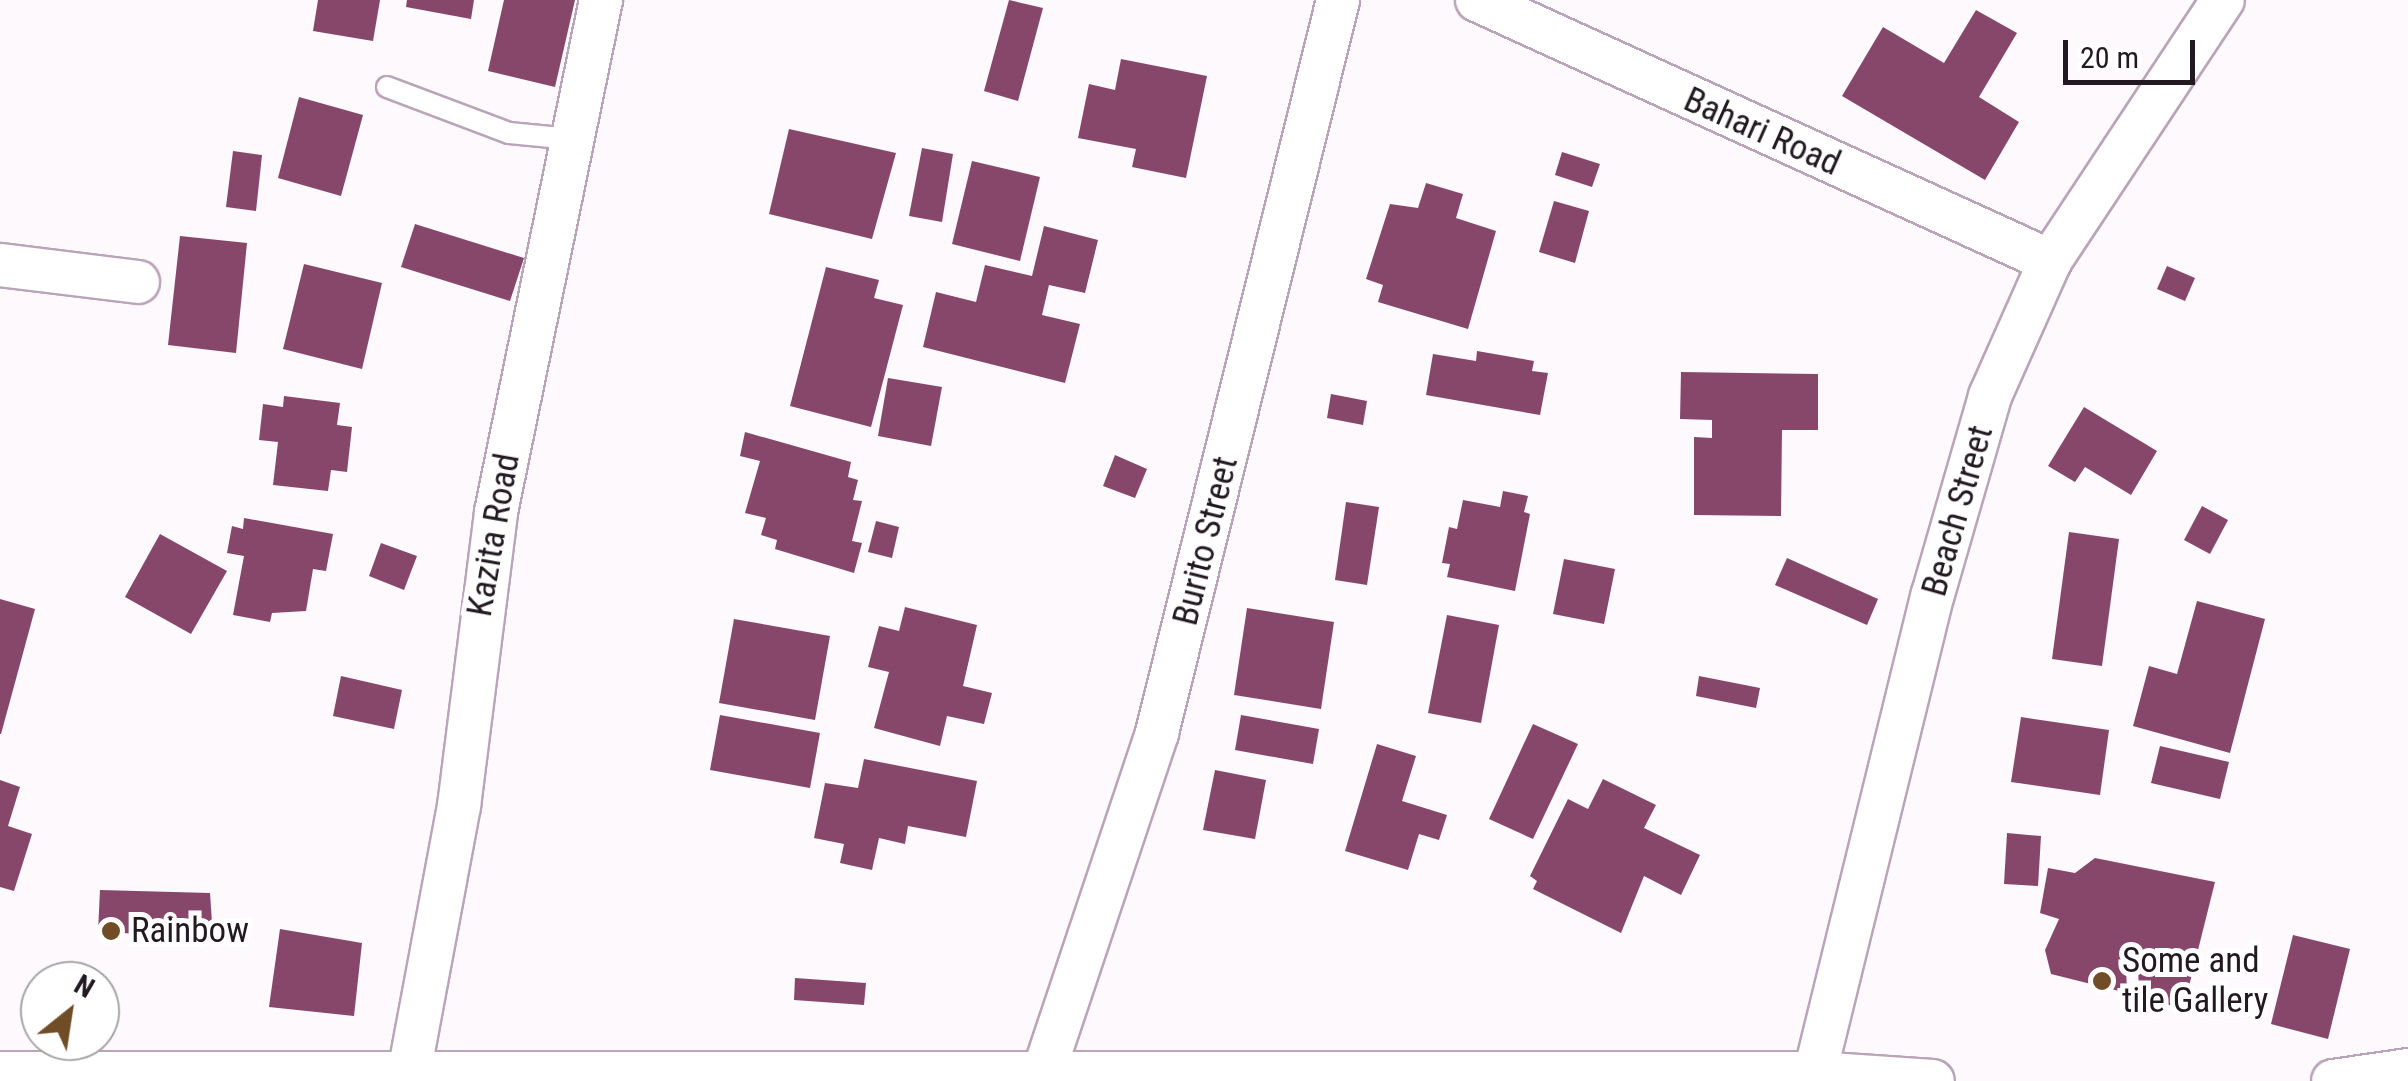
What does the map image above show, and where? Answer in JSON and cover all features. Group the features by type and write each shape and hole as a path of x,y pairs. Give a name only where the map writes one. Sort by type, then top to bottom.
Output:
{"street":[{"name":"Kazita Road","path":"409,1073 459,806 496,512 600,0"},
{"name":"Burito Street","path":"1043,1074 1157,733 1338,0"},
{"name":"Bahari Road","path":"1476,0 2050,261"},
{"name":"Beach Street","path":"1815,1073 1933,594 1980,430 2050,261 2223,0"},
{"path":"0,265 138,282"},
{"path":"2333,1081 2408,1070"},
{"path":"0,1073 1815,1073 1932,1081"}],"lane":[{"path":"387,87 509,133 572,139"}],"building":[{"path":"318,0 380,0 373,41 313,31"},
{"path":"407,0 474,0 471,19 406,7"},
{"path":"504,0 575,0 555,87 488,71"},
{"path":"1009,0 1043,8 1018,101 984,91"},
{"path":"1976,10 2017,33 1979,97 2019,122 1985,180 1842,96 1883,27 1944,63"},
{"path":"1121,59 1207,76 1186,178 1132,167 1136,149 1078,138 1089,84 1115,90"},
{"path":"299,97 363,115 341,196 278,178"},
{"path":"789,129 896,153 872,239 769,214"},
{"path":"922,148 953,154 942,222 909,216"},
{"path":"233,151 262,155 256,211 226,207"},
{"path":"1562,152 1600,164 1592,187 1555,175"},
{"path":"972,161 1040,177 1020,261 952,244"},
{"path":"1426,183 1463,194 1456,218 1496,231 1468,329 1378,302 1383,285 1366,279 1390,204 1418,208"},
{"path":"1554,201 1589,211 1575,263 1539,252"},
{"path":"415,224 524,258 510,301 401,267"},
{"path":"1044,226 1098,240 1085,293 1049,285 1042,315 1080,324 1065,383 923,347 936,292 976,302 985,265 1032,276"},
{"path":"180,236 247,243 236,353 168,345"},
{"path":"304,264 382,283 362,369 283,349"},
{"path":"2167,266 2195,278 2185,301 2157,289"},
{"path":"826,267 879,280 874,298 903,305 871,427 790,406"},
{"path":"1477,351 1534,361 1532,371 1548,373 1540,415 1426,395 1433,354 1476,361"},
{"path":"1681,372 1818,374 1818,430 1782,430 1781,516 1694,515 1694,437 1712,438 1712,420 1680,419"},
{"path":"888,378 942,387 931,446 878,436"},
{"path":"1331,394 1367,401 1363,425 1327,418"},
{"path":"284,396 340,403 337,425 352,427 347,472 331,470 328,491 273,485 278,442 259,440 263,404 283,407"},
{"path":"2084,407 2157,451 2131,495 2085,467 2075,482 2048,466"},
{"path":"745,432 851,462 848,477 858,480 853,500 862,501 852,541 862,543 854,573 775,549 777,540 761,535 766,518 745,513 760,461 740,456"},
{"path":"1115,455 1147,469 1135,498 1103,486"},
{"path":"1503,491 1528,496 1524,512 1530,514 1515,591 1447,577 1450,564 1442,563 1449,527 1457,529 1463,500 1500,507"},
{"path":"1346,502 1379,507 1367,585 1335,580"},
{"path":"2202,506 2228,520 2210,554 2184,540"},
{"path":"244,518 333,534 326,571 313,569 306,611 272,613 270,622 233,615 244,556 227,553 232,526 243,529"},
{"path":"876,521 899,527 892,558 868,552"},
{"path":"2069,532 2119,539 2102,666 2052,659"},
{"path":"160,534 227,571 191,634 125,597"},
{"path":"381,543 417,556 404,590 369,576"},
{"path":"1787,558 1878,599 1867,625 1775,585"},
{"path":"1564,559 1615,569 1604,624 1553,614"},
{"path":"0,599 35,609 1,734 0,734"},
{"path":"2197,601 2265,619 2230,753 2133,726 2149,666 2177,674"},
{"path":"905,607 977,625 963,686 992,693 984,724 947,716 940,746 874,728 889,672 868,667 879,626 899,631"},
{"path":"1247,608 1334,622 1321,709 1234,695"},
{"path":"1447,615 1499,625 1481,723 1428,713"},
{"path":"734,619 830,636 815,720 719,703"},
{"path":"341,676 402,690 394,729 333,716"},
{"path":"1699,676 1760,688 1756,708 1696,696"},
{"path":"720,715 820,733 810,788 710,770"},
{"path":"1241,715 1319,729 1313,764 1235,750"},
{"path":"2021,717 2109,730 2100,795 2011,782"},
{"path":"1533,724 1578,744 1533,839 1489,819"},
{"path":"1377,744 1416,756 1402,801 1447,815 1439,840 1419,834 1408,870 1345,851"},
{"path":"2160,746 2229,762 2220,799 2151,783"},
{"path":"864,759 977,781 966,837 908,826 905,844 879,838 872,870 840,863 844,844 814,838 825,783 858,788"},
{"path":"1215,770 1266,780 1255,839 1203,830"},
{"path":"1603,779 1656,805 1644,828 1700,855 1681,895 1644,876 1621,933 1533,889 1537,881 1530,876 1568,799 1588,809"},
{"path":"0,780 20,787 8,826 32,834 14,891 0,887"},
{"path":"2007,833 2041,836 2038,886 2004,884"},
{"path":"2095,858 2215,882 2183,1010 2139,994 2138,964 2126,965 2127,993 2051,974 2045,950 2059,919 2040,913 2048,868 2075,873"},
{"path":"100,890 210,893 213,937 98,932"},
{"path":"280,929 362,943 354,1016 269,1007"},
{"path":"2293,935 2350,949 2328,1039 2271,1024"},
{"path":"795,978 866,983 864,1005 794,1000"}],"place":[{"name":"Rainbow","path":"111,931"},
{"name":"Some and tile Gallery","path":"2102,981"}]}
